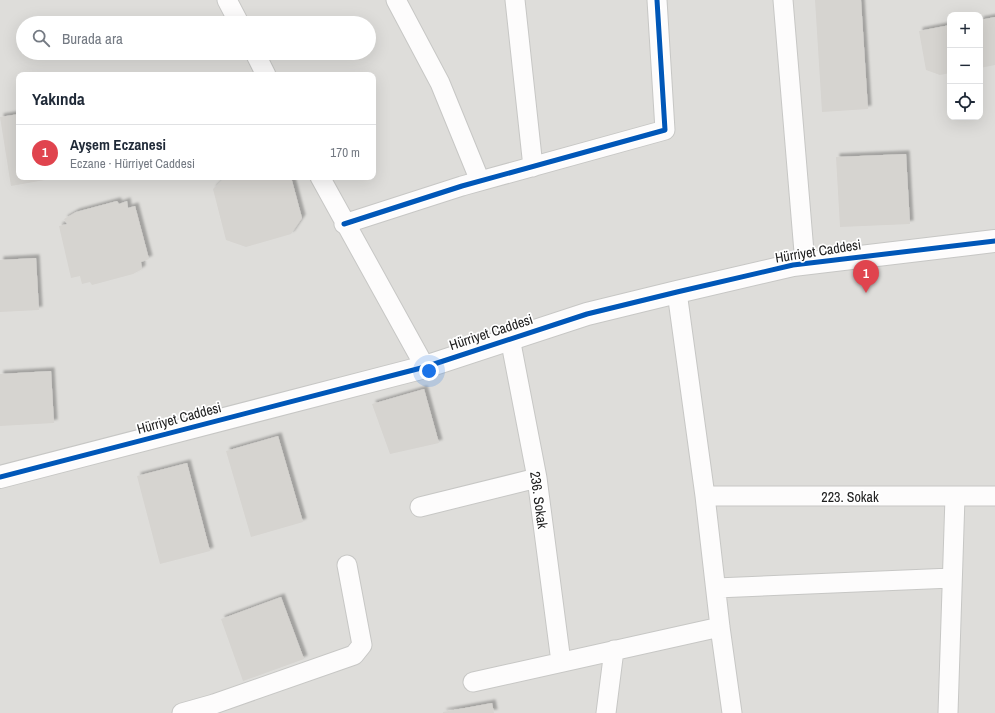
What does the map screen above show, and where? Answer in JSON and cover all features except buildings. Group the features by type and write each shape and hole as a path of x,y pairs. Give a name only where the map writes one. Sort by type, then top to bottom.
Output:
{"street":[{"path":"227,0 235,16"},
{"path":"396,0 440,83 480,181"},
{"path":"515,0 533,167"},
{"path":"344,224 480,181 665,130 657,0"},
{"path":"783,0 805,264"},
{"path":"258,60 264,72"},
{"path":"322,180 344,224 425,366"},
{"name":"Hürriyet Caddesi","path":"0,477 425,366 587,314 677,292 805,264 995,241"},
{"path":"677,292 705,496 720,627 732,713"},
{"name":"236. Sokak","path":"510,338 537,478 561,662"},
{"path":"420,508 537,478"},
{"name":"223. Sokak","path":"705,496 995,496"},
{"path":"948,713 954,497"},
{"path":"182,713 214,704 354,655 362,645 347,565"},
{"path":"716,588 952,578"},
{"path":"473,682 720,627"},
{"path":"606,713 614,650"}],"shaded area":[{"path":"0,0 995,0 995,713 0,713"}],"cycle path":[{"path":"344,224 462,186 665,130 657,0"},
{"path":"0,477 425,367 587,314 677,292 793,265 995,241"}],"place":[{"name":"Ayşem Eczanesi","path":"866,293"}]}
